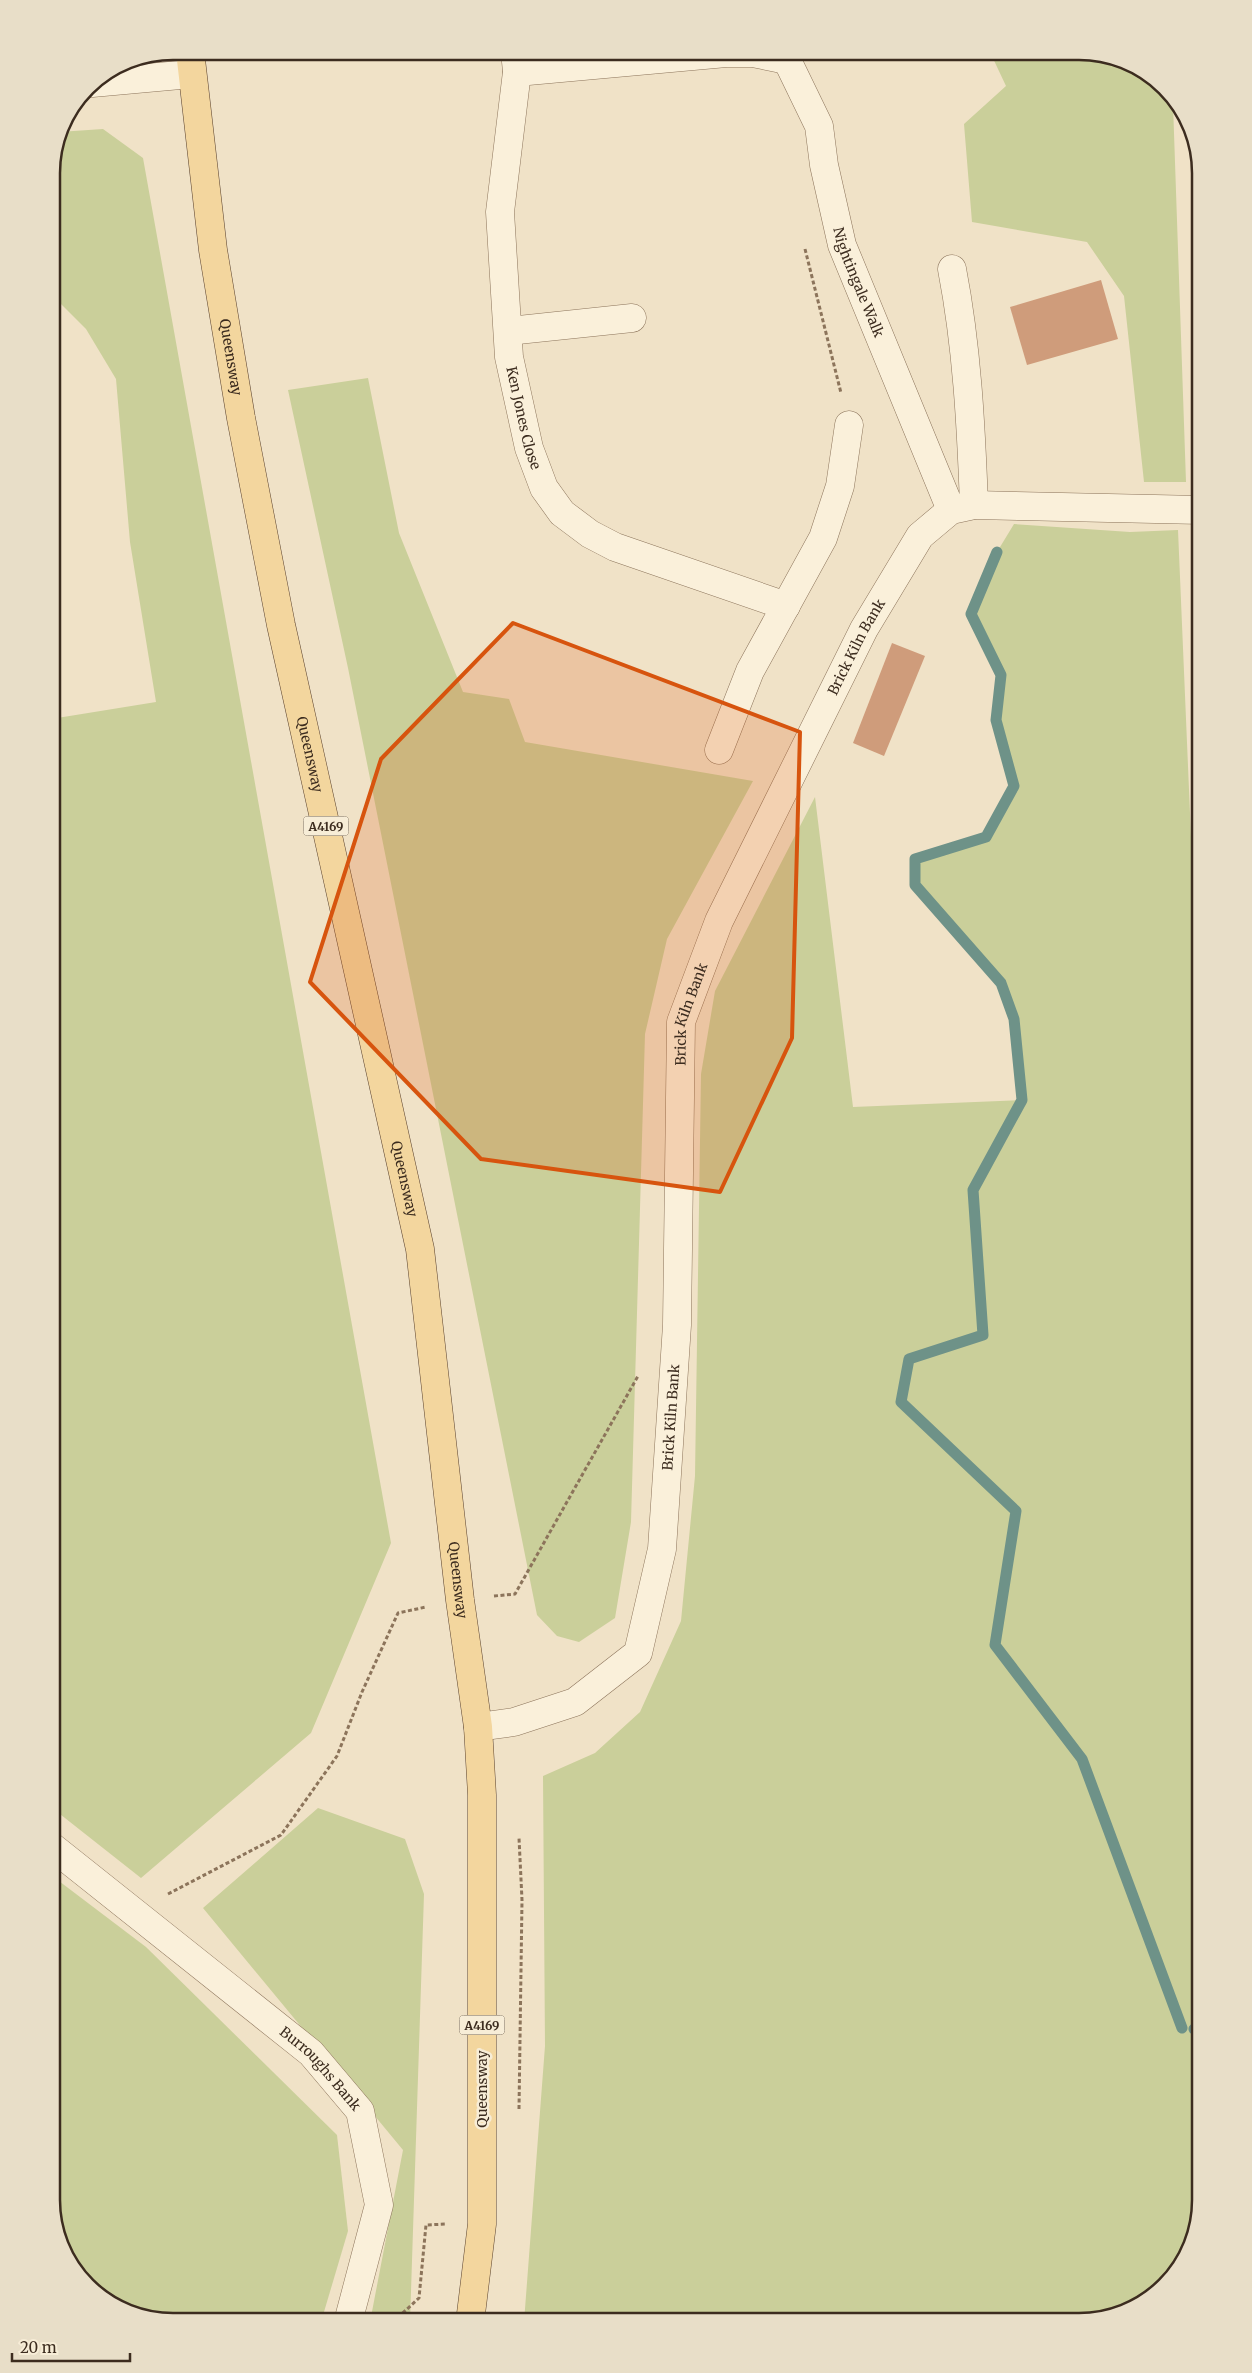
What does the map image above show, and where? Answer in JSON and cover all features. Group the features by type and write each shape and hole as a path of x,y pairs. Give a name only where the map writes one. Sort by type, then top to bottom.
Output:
{"main road":[{"name":"Queensway","path":"191,62 214,259 241,418 281,625 420,1249 460,1600 478,1727 482,1796 482,2224 471,2313"}],"street":[{"path":"516,62 563,60"},
{"name":"Nightingale Walk","path":"792,60 819,126 824,165 842,244 962,507"},
{"path":"110,79 191,62"},
{"name":"Ken Jones Close","path":"516,62 500,212 509,356 529,448 544,488 562,513 590,534 614,547 786,606"},
{"path":"952,269 962,322 966,362 962,507 1192,510"},
{"path":"508,331 632,318"},
{"path":"719,750 750,671 823,538 840,486 849,425"},
{"name":"Brick Kiln Bank","path":"478,1727 514,1722 575,1702 638,1653 662,1549 677,1325 681,1022 719,921 864,629 920,536 962,507"},
{"name":"Burroughs Bank","path":"60,1853 311,2053 360,2111 380,2205 350,2313"}],"path":[{"path":"805,248 849,425"},
{"path":"134,1912 281,1835 337,1756 362,1692 398,1613 460,1600 515,1594 639,1374"},
{"path":"403,2313 419,2298 426,2225 482,2224"}],"highlighted area":[{"path":"513,623 800,732 792,1038 720,1192 481,1159 310,982 381,759"}],"green space":[{"path":"994,60 1086,60 1101,62 1115,66 1142,79 1173,110 1186,482 1144,482 1124,296 1087,242 972,222 964,124 1006,86"},
{"path":"103,129 143,158 391,1543 311,1733 141,1878 60,1814 60,718 156,702 130,542 116,379 86,329 60,303 60,166 69,131"},
{"path":"368,378 399,533 463,692 509,699 525,742 753,781 667,939 645,1034 631,1522 615,1618 579,1642 557,1636 537,1615 348,668 288,390"},
{"path":"1014,524 1130,532 1178,530 1192,861 1192,2200 1188,2229 1173,2263 1148,2290 1122,2304 1101,2311 1086,2313 525,2313 545,2046 543,1776 595,1753 640,1712 681,1621 695,1476 701,1074 715,991 815,797 853,1107 1022,1100 1014,1019 1001,983 915,885 915,859 986,837 1014,786 996,720 1001,675 971,614 997,552"},
{"path":"318,1808 405,1839 424,1894 410,2313 372,2313 403,2150 203,1908"},
{"path":"60,1882 146,1947 337,2135 348,2231 324,2313 166,2313 151,2311 137,2307 110,2294 88,2274 72,2250 66,2236 61,2215"}],"building":[{"path":"1101,280 1118,339 1027,365 1010,307"},
{"path":"892,643 925,656 884,756 853,743"}],"waterway":[{"path":"997,552 971,614 1001,675 996,720 1014,786 986,837 915,859 915,885 1001,983 1014,1019 1022,1100 973,1190 983,1335 909,1359 901,1402 1016,1511 995,1645 1082,1759 1182,2028"}]}
